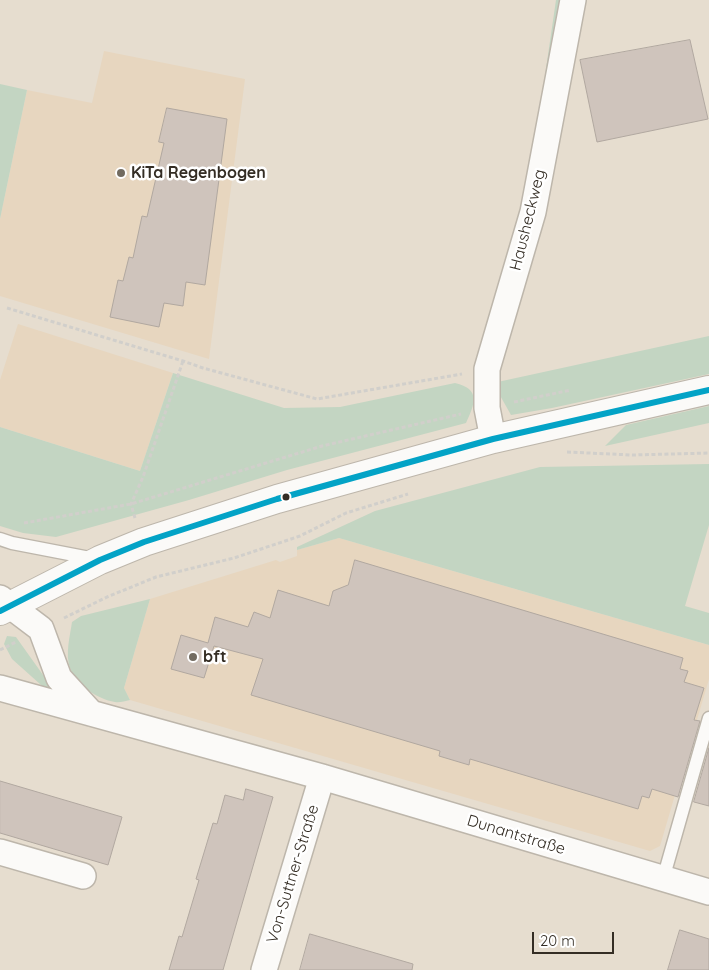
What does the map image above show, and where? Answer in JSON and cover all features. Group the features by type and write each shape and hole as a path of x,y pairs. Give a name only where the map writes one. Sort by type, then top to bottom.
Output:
{"street":[{"name":"Hausheckweg","path":"493,439 487,408 487,369 533,212 573,0"},
{"path":"3,605 100,560 144,542 277,499 493,439 709,390"},
{"path":"3,605 41,629 59,678 91,713"},
{"name":"Dunantstraße","path":"0,688 322,777 709,892"},
{"name":"Von-Suttner-Straße","path":"264,970 322,777"},
{"path":"0,852 83,876"}],"lane":[{"path":"0,538 12,543 100,560"},
{"path":"663,879 709,718"}],"path":[{"path":"8,308 203,368 317,399 487,369"},
{"path":"156,577 130,504 143,477 183,361"},
{"path":"12,543 20,524 130,504 322,446 487,408"},
{"path":"566,452 632,455 709,453"},
{"path":"0,650 107,597 156,577 234,558 300,536 346,513 410,493"}],"shaded area":[{"name":"KiTa Regenbogen","path":"104,51 245,79 209,359 0,296 0,219 27,90 92,103"},
{"path":"18,324 173,373 140,471 0,427 0,380"},
{"path":"339,538 709,645 709,679 660,846 650,851 130,700 124,688 150,599 276,560 280,562 297,556 297,550"}],"green space":[{"path":"556,0 565,0 534,151"},
{"path":"0,84 27,90 0,219"},
{"path":"709,336 709,374 511,415 493,383"},
{"path":"173,373 284,408 340,407 455,383 469,389 474,398 472,410 466,423 287,470 189,500 56,537 23,533 0,526 0,427 140,471"},
{"path":"709,406 709,423 605,446 626,425"},
{"path":"709,464 709,525 685,606 709,613 709,645 339,538 297,550 297,547 375,511 540,467"},
{"path":"150,599 124,688 130,700 115,702 101,698 77,680 70,668 68,651 72,622 81,616"},
{"path":"7,636 16,637 53,689 50,693 12,659 4,644"}],"building":[{"path":"690,40 708,119 597,142 580,60"},
{"path":"167,108 227,119 205,285 186,282 183,306 164,303 159,327 110,317 118,280 123,281 129,257 133,258 142,216 147,217 164,143 159,142"},
{"path":"355,560 683,658 680,669 688,671 684,682 704,688 694,720 700,721 678,797 652,789 649,798 642,796 638,809 470,759 469,765 439,756 440,751 251,695 263,659 214,646 204,678 171,669 181,635 208,643 215,617 248,627 254,612 270,618 278,590 329,606 333,591 348,585"},
{"path":"709,748 709,806 694,802"},
{"path":"0,781 122,817 108,865 0,833"},
{"path":"246,789 273,797 223,970 169,970 179,936 182,937 199,880 196,879 213,823 217,824 225,795 243,800"},
{"path":"680,930 709,939 709,970 668,970"},
{"path":"310,934 413,964 412,970 300,970"}],"transit line":[{"path":"0,611 100,560 144,542 277,499 493,439 709,390"}],"place":[{"name":"KiTa Regenbogen","path":"121,173"},
{"name":"bft","path":"193,657"}]}
